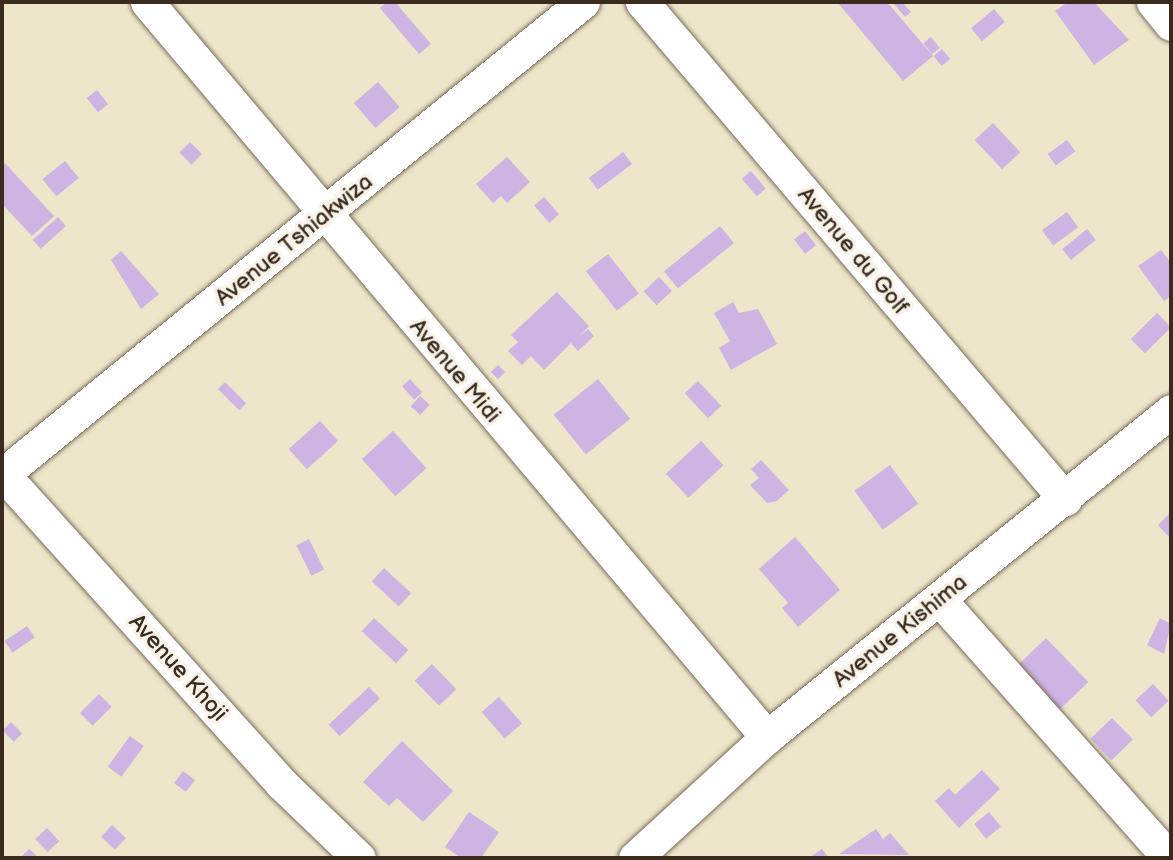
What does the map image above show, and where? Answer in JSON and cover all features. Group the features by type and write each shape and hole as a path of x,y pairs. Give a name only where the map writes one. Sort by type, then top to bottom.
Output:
{"street":[{"name":"Avenue Midi","path":"146,2 324,218 767,737"},
{"name":"Avenue Tshiakwiza","path":"2,474 324,218 583,2"},
{"name":"Avenue du Golf","path":"642,2 1065,499"},
{"path":"1153,2 1171,24"},
{"name":"Avenue Kishima","path":"635,858 767,737 1171,411"},
{"name":"Avenue Khoji","path":"2,474 281,783 359,858"},
{"path":"940,600 1169,858"}],"building":[{"path":"387,2 395,2 431,44 419,54 380,8"},
{"path":"887,2 933,56 903,81 838,3"},
{"path":"892,2 902,2 911,12 905,17"},
{"path":"1068,2 1094,2 1129,40 1094,65 1055,11"},
{"path":"994,9 1005,22 982,41 971,28"},
{"path":"931,37 940,48 932,54 923,43"},
{"path":"942,49 950,59 942,66 933,56"},
{"path":"378,82 400,107 375,128 354,103"},
{"path":"97,90 108,104 98,112 87,98"},
{"path":"993,123 1020,152 1002,169 975,140"},
{"path":"1067,140 1075,151 1056,165 1048,154"},
{"path":"190,142 202,154 191,165 179,153"},
{"path":"623,152 632,164 598,190 589,178"},
{"path":"507,157 530,182 507,203 501,196 493,203 476,184"},
{"path":"2,160 54,216 32,236 2,204"},
{"path":"65,161 79,178 56,196 42,179"},
{"path":"751,171 766,189 757,196 742,179"},
{"path":"544,197 559,214 549,223 534,206"},
{"path":"1067,212 1078,227 1053,246 1042,230"},
{"path":"58,217 66,226 41,249 33,240"},
{"path":"720,226 734,243 678,288 664,271"},
{"path":"1087,229 1096,240 1071,260 1062,249"},
{"path":"805,231 816,245 805,254 794,240"},
{"path":"1161,250 1171,263 1171,296 1164,301 1138,266"},
{"path":"121,251 159,294 141,309 111,260"},
{"path":"608,254 639,293 617,311 586,271"},
{"path":"659,277 672,291 657,305 644,291"},
{"path":"557,292 589,326 578,337 588,329 594,336 578,351 571,343 544,370 531,356 522,365 508,351 518,342 511,335"},
{"path":"733,302 739,313 758,309 777,344 731,370 719,348 730,341 714,313"},
{"path":"1157,313 1171,327 1145,353 1131,339"},
{"path":"498,365 505,372 498,379 491,372"},
{"path":"410,379 422,392 414,400 402,387"},
{"path":"598,379 630,419 586,455 554,415"},
{"path":"698,381 721,406 708,418 685,393"},
{"path":"225,382 246,403 239,410 218,389"},
{"path":"420,396 430,405 420,415 411,406"},
{"path":"320,421 338,441 307,469 289,449"},
{"path":"393,431 426,468 395,496 362,459"},
{"path":"701,441 724,465 688,498 666,474"},
{"path":"761,460 789,490 777,501 767,503 750,485 759,478 751,469"},
{"path":"890,465 918,504 883,530 854,491"},
{"path":"1171,512 1171,539 1158,525"},
{"path":"795,537 840,590 798,627 782,608 788,603 759,569"},
{"path":"309,539 324,570 311,576 296,545"},
{"path":"384,568 411,593 399,606 372,581"},
{"path":"374,618 408,650 396,663 362,631"},
{"path":"1160,618 1171,624 1164,654 1147,645"},
{"path":"27,626 35,638 12,653 5,641"},
{"path":"1046,638 1088,682 1058,711 1016,667"},
{"path":"432,664 456,689 439,706 415,681"},
{"path":"1153,684 1169,701 1151,717 1135,700"},
{"path":"369,687 380,699 340,736 329,725"},
{"path":"99,694 112,707 93,726 80,713"},
{"path":"499,697 522,723 505,739 482,712"},
{"path":"1112,718 1133,740 1111,760 1090,739"},
{"path":"11,722 22,733 14,742 3,730"},
{"path":"130,736 144,746 121,777 108,767"},
{"path":"402,741 453,791 423,822 397,798 389,806 363,782"},
{"path":"982,770 1000,789 959,828 935,801 949,788 955,795"},
{"path":"183,771 195,780 186,792 174,783"},
{"path":"469,812 499,832 481,858 461,858 445,847"},
{"path":"989,812 1001,827 986,839 974,824"},
{"path":"112,825 126,838 115,850 101,837"},
{"path":"47,828 59,841 48,852 35,839"},
{"path":"876,829 883,839 890,833 909,855 839,854"},
{"path":"29,849 39,858 20,858"},
{"path":"822,849 829,858 809,858"}]}
